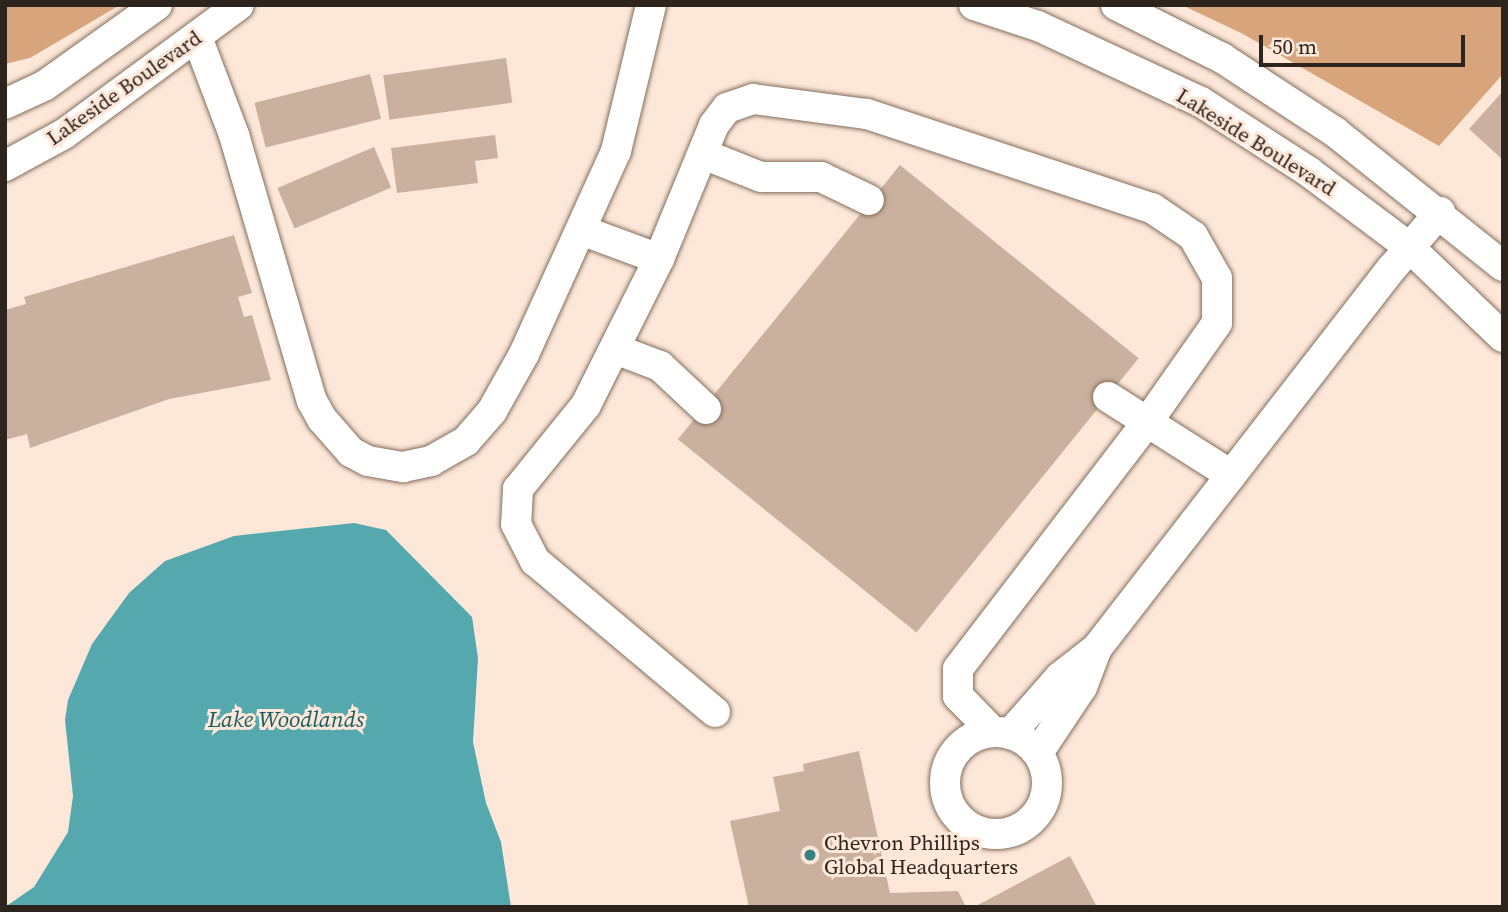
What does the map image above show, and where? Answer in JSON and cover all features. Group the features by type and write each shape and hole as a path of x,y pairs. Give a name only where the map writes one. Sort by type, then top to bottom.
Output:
{"street":[{"path":"5,104 44,86 157,5"},
{"name":"Lakeside Boulevard","path":"5,166 64,134 239,5"},
{"path":"197,37 234,135 313,401 339,439 368,461 416,466 452,451 477,430 524,354 616,151 650,5"},
{"name":"Lakeside Boulevard","path":"974,5 1038,26 1201,102 1309,172 1409,247 1503,337"},
{"path":"1116,5 1223,58 1335,132 1440,212 1503,266"},
{"path":"715,712 536,561 516,524 518,489 586,405 659,259 703,154 727,107 753,99 867,114 1152,208 1194,236 1217,278 1217,323 1148,421 958,669 958,696 1002,733 1038,753 1047,785 1035,816 1007,833 974,830 950,806 946,773 963,744 1002,733 1060,677 1097,648 1409,247 1440,212"},
{"path":"703,154 761,177 821,177 869,200"},
{"path":"581,230 659,259"},
{"path":"615,349 660,366 706,409"},
{"path":"1108,397 1231,475"},
{"path":"1038,753 1082,687 1097,648"}],"shaded area":[{"path":"5,5 120,5 30,58 5,64"},
{"path":"1182,5 1503,5 1503,74 1439,146 1243,34"}],"water":[{"name":"Lake Woodlands","path":"354,523 386,530 472,617 478,658 473,742 486,803 501,842 511,907 5,907 34,887 68,832 73,796 65,720 68,700 92,644 129,593 165,561 234,536"}],"building":[{"path":"506,58 512,103 389,120 383,75"},
{"path":"370,74 381,119 266,147 255,103"},
{"path":"1503,91 1503,160 1469,129"},
{"path":"495,135 498,158 475,161 478,183 397,193 391,148"},
{"path":"374,147 391,188 295,229 277,188"},
{"path":"900,165 1139,358 916,633 678,439"},
{"path":"234,235 252,293 238,297 244,317 252,315 271,380 169,399 30,448 27,434 5,440 5,310 26,304 24,297"},
{"name":"Chevron Phillips Global Headquarters","path":"859,751 890,893 958,891 966,907 749,907 730,821 780,811 773,777 804,771 803,764"},
{"name":"Chevron Phillips Global Headquarters","path":"1070,856 1097,907 974,907"}],"place":[{"name":"Chevron Phillips Global Headquarters","path":"810,855"}]}
